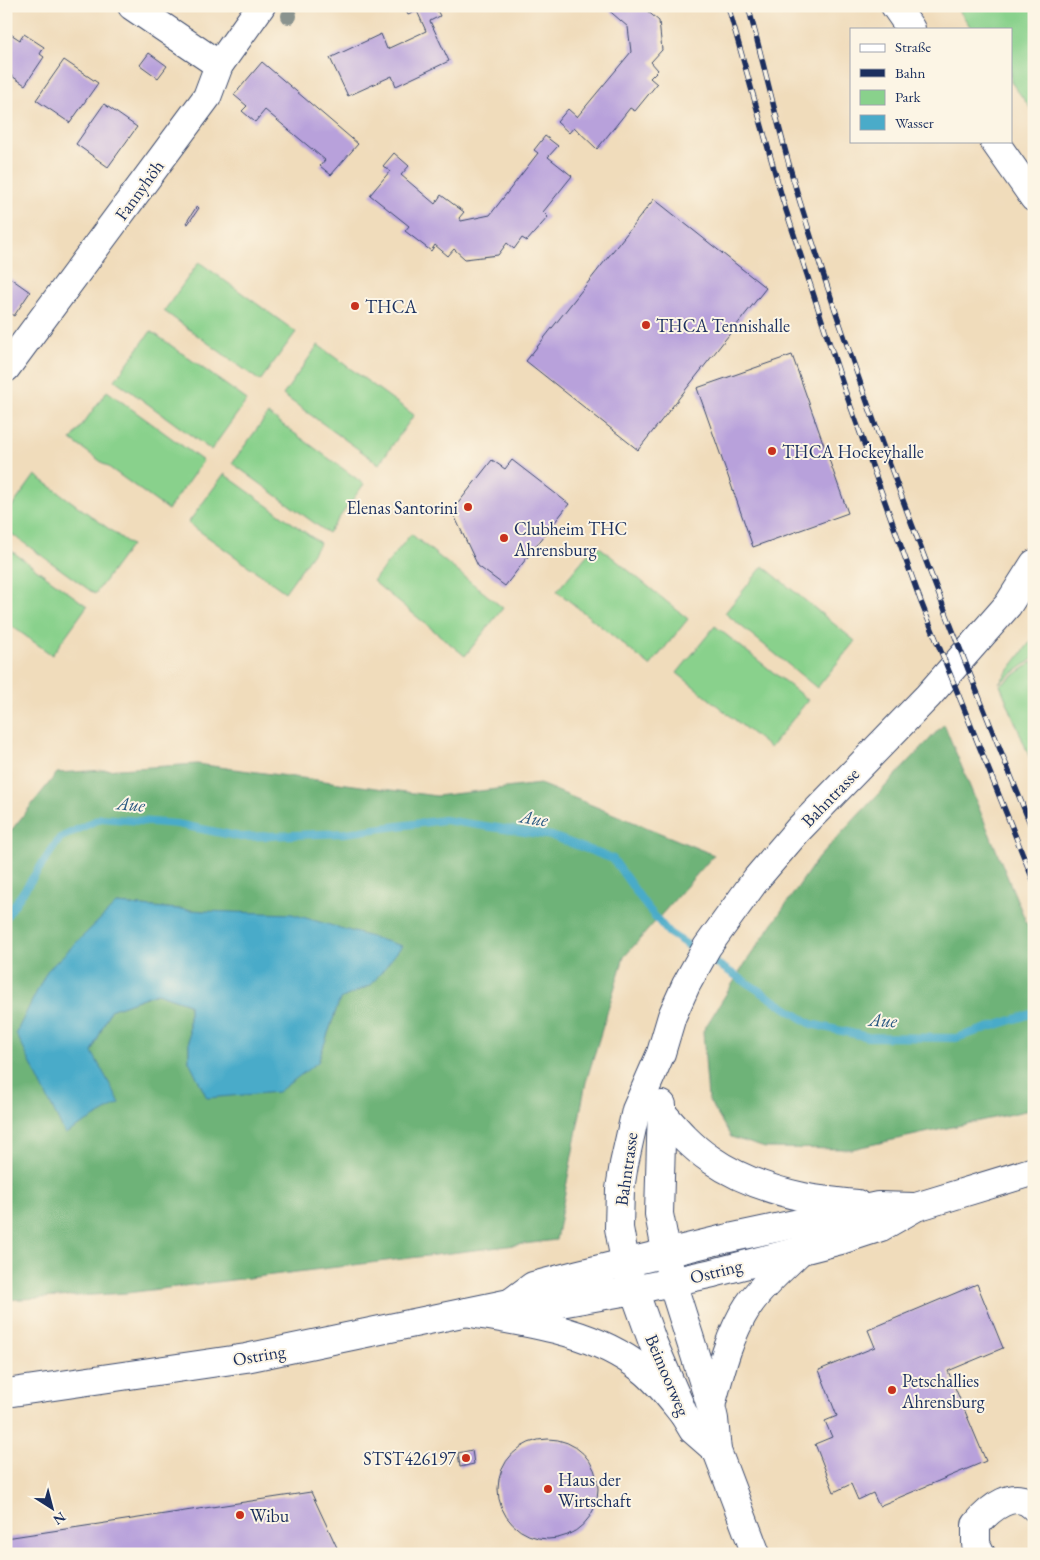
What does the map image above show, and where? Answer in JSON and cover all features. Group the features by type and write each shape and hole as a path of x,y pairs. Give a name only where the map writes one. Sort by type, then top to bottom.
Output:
{"main road":[{"path":"132,6 219,66"},
{"name":"Fannyhöh","path":"6,368 207,97 219,66 261,6"},
{"path":"895,6 910,28"},
{"path":"995,142 1034,198"},
{"name":"Bahntrasse","path":"634,1290 625,1262 620,1228 620,1189 624,1164 636,1110 661,1053 672,1016 686,985 707,947 757,878 798,830 941,682 1008,605 1034,564"},
{"name":"Bahntrasse","path":"661,1053 663,1114 659,1214 672,1282"},
{"path":"663,1114 687,1140 710,1159 752,1181 804,1197 878,1206"},
{"name":"Ostring","path":"6,1393 246,1358 510,1303 538,1307 672,1282 841,1240 881,1227 916,1207 1034,1171"},
{"name":"Ostring","path":"510,1303 533,1286 625,1262 878,1206 916,1207"},
{"path":"711,1406 724,1361 748,1305 801,1250"},
{"name":"Beimoorweg","path":"672,1282 711,1406 717,1451 756,1554"},
{"name":"Beimoorweg","path":"634,1290 684,1415 693,1430 717,1451"},
{"path":"464,1312 571,1332 606,1345 644,1370 684,1415"},
{"path":"980,1554 976,1544 976,1525 988,1511 1014,1499 1029,1502 1034,1508"}],"green space":[{"path":"956,6 1034,6 1034,113 1012,83 1012,28 971,28"},
{"path":"199,262 296,332 260,381 164,311"},
{"path":"151,331 247,400 211,450 115,380"},
{"path":"318,345 414,415 379,464 283,395"},
{"path":"107,391 203,461 168,510 71,440"},
{"path":"268,414 364,484 328,533 232,463"},
{"path":"224,474 320,543 285,592 188,523"},
{"path":"35,475 131,545 95,594 6,530 6,515"},
{"path":"411,534 503,608 465,656 373,581"},
{"path":"596,544 688,619 650,666 557,591"},
{"path":"6,547 87,606 52,655 6,622"},
{"path":"763,566 855,641 817,688 725,613"},
{"path":"715,626 808,700 770,748 677,673"},
{"path":"1034,637 1034,658 999,683"},
{"path":"1034,661 1034,768 1000,685"},
{"path":"944,724 1034,941 1034,1109 852,1149 765,1148 731,1137 708,1099 703,1031 746,962 818,858"},
{"path":"197,764 436,796 540,784 714,855 624,957 586,1082 556,1240 127,1293 6,1300 6,837 57,773","holes":["116,904 203,911 371,985 340,999 318,1062 189,1061 189,1004 157,993 110,1010 92,1052 65,1134 46,1092"]}],"water":[{"path":"116,904 203,911 292,914 402,946 371,985 340,999 318,1062 278,1092 207,1098 189,1061 189,1004 157,993 110,1010 92,1052 120,1103 65,1134 16,1033 47,971"}],"building":[{"path":"404,6 435,6 440,16 430,21 449,61 396,86 392,76 348,96 330,58 381,34 387,49 426,31 417,11 408,15"},
{"path":"606,6 647,6 645,9 659,21 662,50 651,62 658,70 650,78 657,84 635,111 630,108 597,149 574,127 569,133 557,122 568,109 577,117 631,52 628,27"},
{"path":"6,31 20,40 24,34 44,47 40,54 44,57 25,85 6,72"},
{"path":"149,53 167,66 158,78 140,65"},
{"path":"64,60 98,83 70,123 36,100"},
{"path":"262,62 358,144 331,175 320,166 325,160 265,110 255,122 242,111 247,106 234,95"},
{"path":"104,104 137,127 108,167 76,144"},
{"path":"545,136 558,146 548,157 572,176 543,212 548,217 527,241 522,238 514,249 507,243 498,255 465,259 454,249 448,256 435,245 431,251 405,231 409,226 370,195 390,171 383,166 394,153 409,166 401,175 435,204 441,195 464,212 459,218 461,221 490,215 538,153 534,150"},
{"name":"THCA Tennishalle","path":"654,199 766,288 638,450 526,361"},
{"path":"197,206 199,208 188,224 186,223"},
{"path":"6,275 30,292 14,316 6,311"},
{"name":"THCA Hockeyhalle","path":"792,355 848,513 753,547 697,388"},
{"name":"Clubheim THC Ahrensburg","path":"492,460 505,469 512,460 569,504 505,586 478,566 452,511"},
{"name":"Petschallies Ahrensburg","path":"977,1284 1003,1348 948,1371 986,1461 879,1506 873,1493 858,1500 851,1484 834,1492 815,1444 832,1437 825,1421 837,1416 819,1370 875,1347 868,1330"},
{"name":"Haus der Wirtschaft","path":"548,1439 558,1440 576,1447 590,1461 597,1479 597,1499 590,1517 576,1531 558,1538 548,1539 538,1538 520,1531 506,1517 499,1499 498,1489 499,1479 506,1461 520,1447 538,1440"},
{"name":"STST426197","path":"472,1450 474,1464 460,1467 458,1453"},
{"name":"Wibu","path":"311,1492 340,1554 6,1554 6,1538"}],"waterway":[{"name":"Aue","path":"6,917 60,838 101,818 177,824 241,837 345,833 444,820 552,836 613,859 647,907 669,933 811,1024 868,1037 956,1038 1034,1013"}],"railway":[{"path":"728,6 783,201 844,388 921,602 1034,882"},
{"path":"748,6 800,202 853,362 910,520 1034,833"}],"place":[{"name":"THCA","path":"355,306"},
{"name":"THCA Tennishalle","path":"646,325"},
{"name":"THCA Hockeyhalle","path":"772,451"},
{"name":"Elenas Santorini","path":"468,507"},
{"name":"Clubheim THC Ahrensburg","path":"504,538"},
{"name":"Petschallies Ahrensburg","path":"892,1390"},
{"name":"STST426197","path":"466,1458"},
{"name":"Haus der Wirtschaft","path":"548,1489"},
{"name":"Wibu","path":"240,1515"}]}
